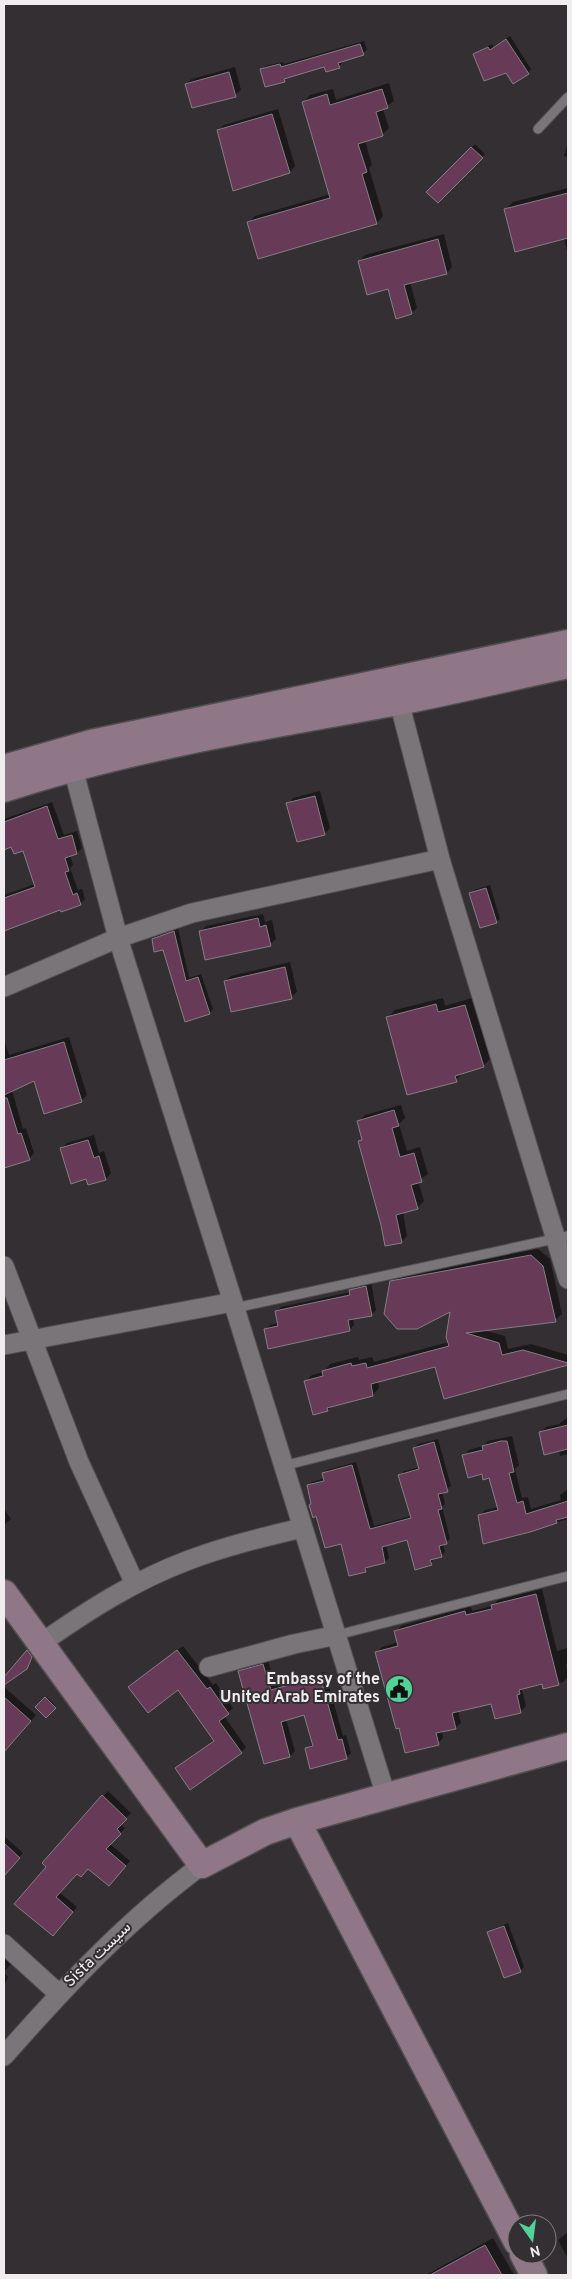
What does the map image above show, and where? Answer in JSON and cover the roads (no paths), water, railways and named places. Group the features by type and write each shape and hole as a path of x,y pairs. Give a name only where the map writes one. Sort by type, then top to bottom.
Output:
{"main road":[{"path":"396,690 568,643"},
{"path":"4,768 70,759 242,721 396,690 568,665"},
{"path":"4,789 70,759"},
{"path":"4,1593 202,1865 265,1832 297,1821 568,1746"},
{"path":"297,1821 507,2223"}],"street":[{"path":"396,690 440,859 562,1238 568,1279"},
{"path":"70,759 118,938 386,1796"},
{"path":"4,987 118,938 192,914 440,859"},
{"path":"4,1266 79,1462 135,1584"},
{"path":"4,1345 234,1305"},
{"path":"40,1644 86,1612 135,1584 198,1557 245,1541 302,1528"},
{"path":"209,1667 294,1644 337,1636"},
{"name":"Sista سيست","path":"4,2056 59,1994 105,1947 160,1897 202,1865"},
{"path":"4,1944 59,1994"}],"lane":[{"path":"538,129 568,97"},
{"path":"234,1305 562,1238"},
{"path":"284,1466 568,1394"},
{"path":"337,1636 568,1576"}],"place":[{"name":"Embassy of the United Arab Emirates","path":"399,1689"}]}
